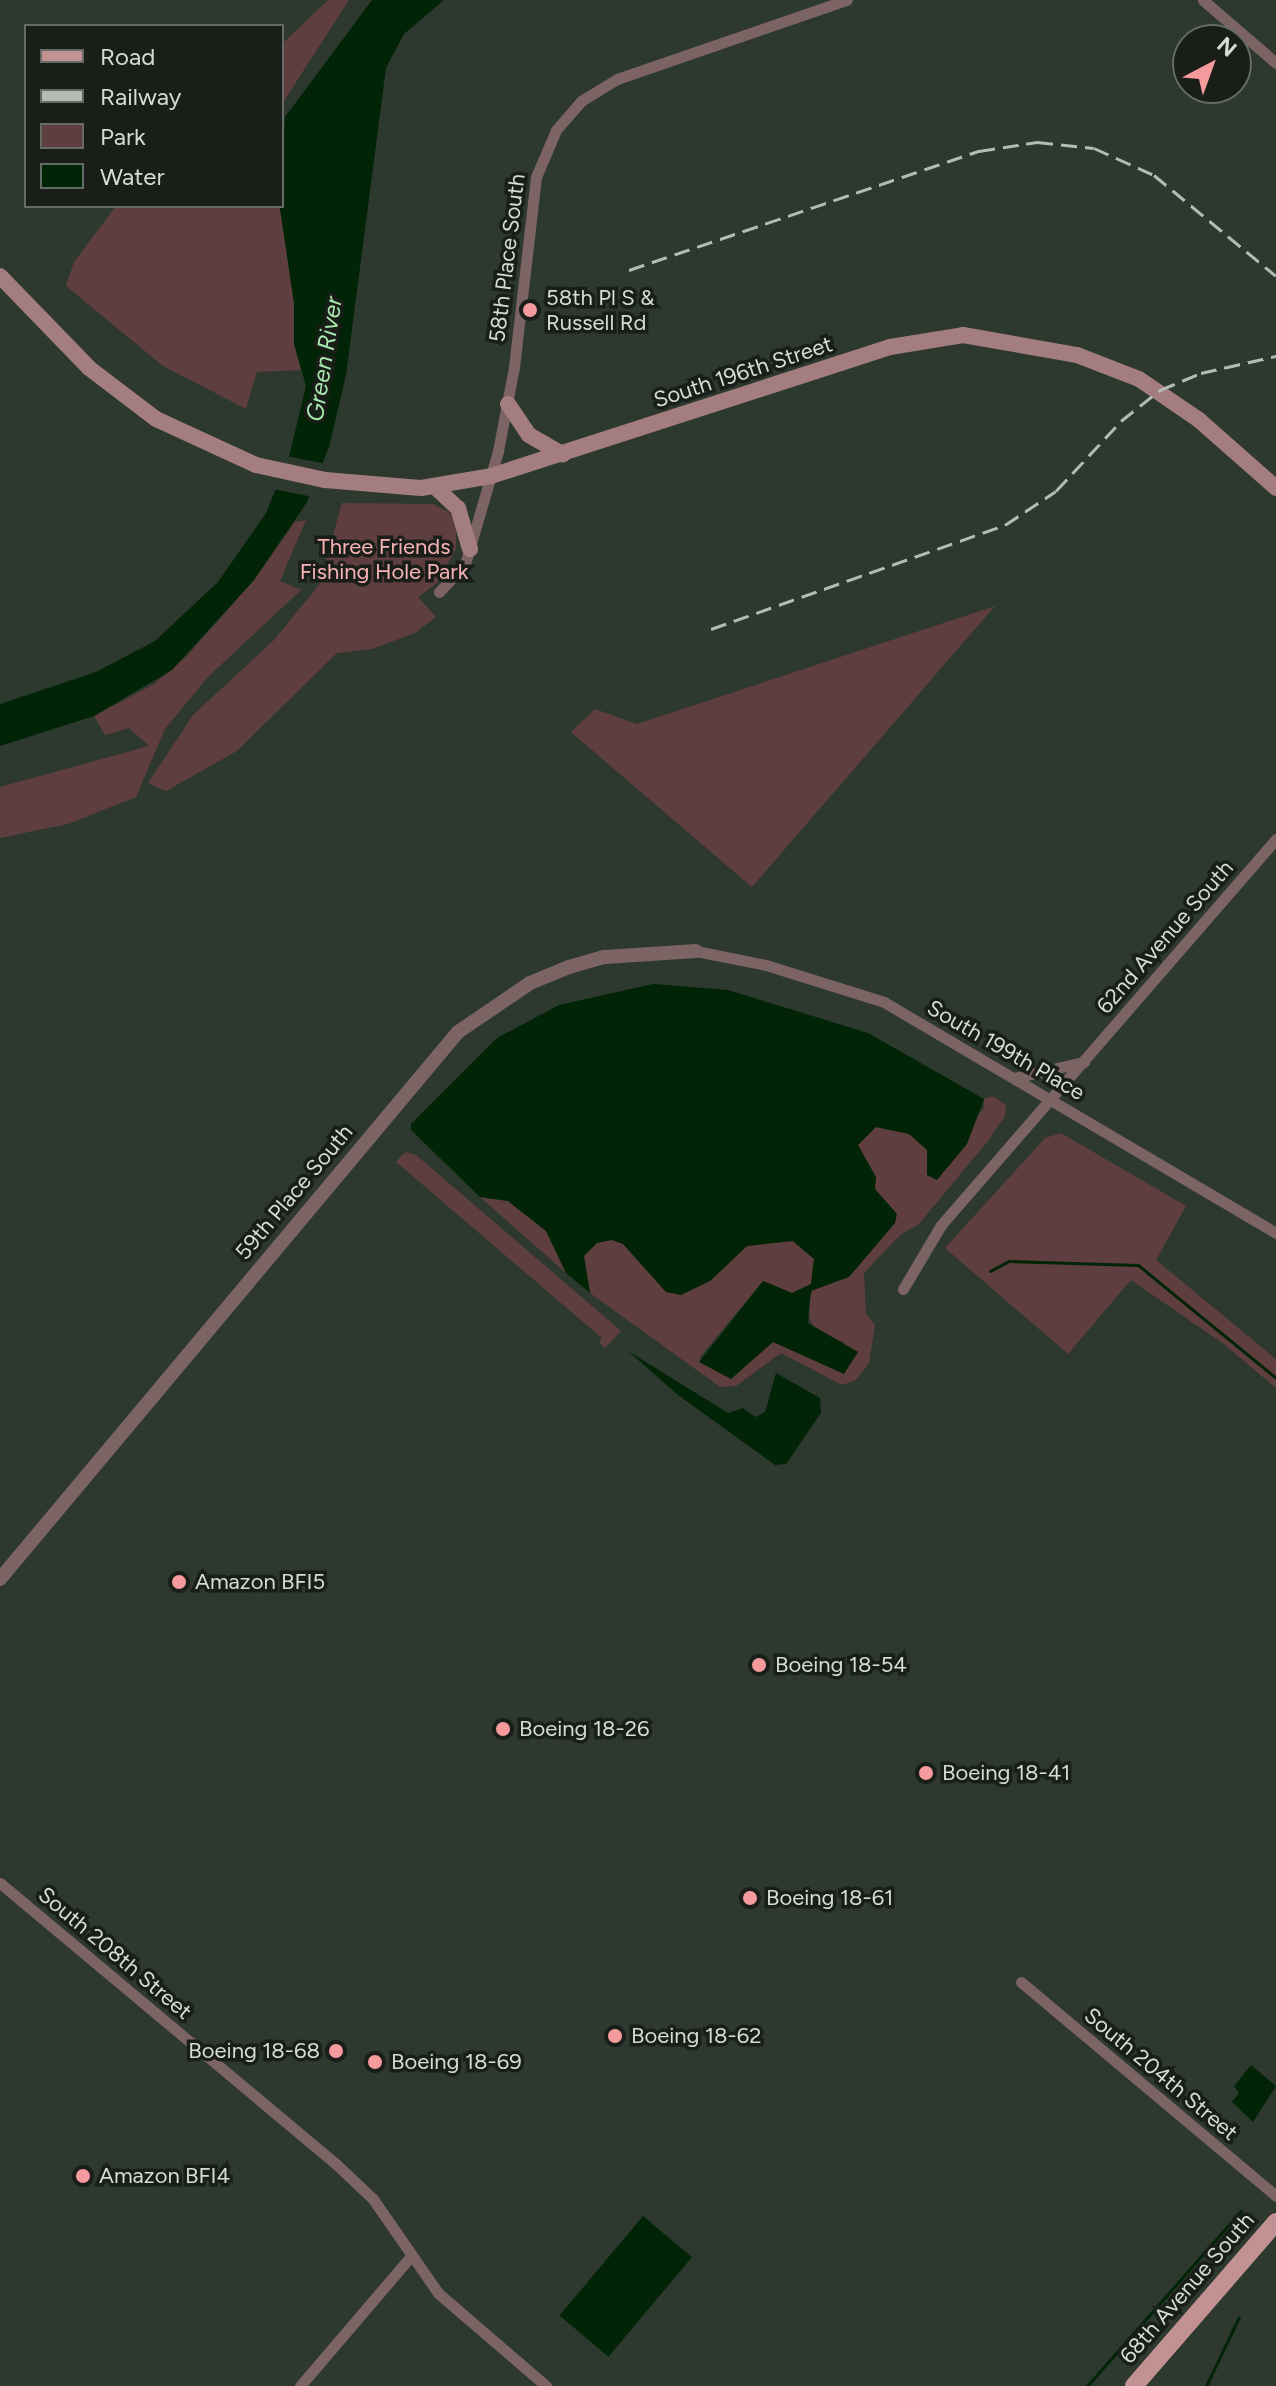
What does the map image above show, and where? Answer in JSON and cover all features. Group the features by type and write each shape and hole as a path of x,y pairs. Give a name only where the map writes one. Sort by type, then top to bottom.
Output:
{"main road":[{"name":"South 196th Street","path":"0,276 119,394 193,438 256,465 354,485 434,486 491,476 890,347 988,336 1077,355 1139,379 1199,420 1276,488"},
{"path":"508,404 529,435 563,455"},
{"path":"434,486 458,508 470,549"},
{"name":"68th Avenue South","path":"1134,2386 1276,2222"}],"street":[{"name":"58th Place South","path":"439,592 460,573 491,476 508,404 536,177 546,147 568,114 617,79 847,0"},
{"path":"1203,0 1276,63"},
{"name":"62nd Avenue South","path":"903,1289 941,1225 1276,839"},
{"name":"South 199th Place","path":"696,951 766,965 884,1002 1276,1233"},
{"name":"59th Place South","path":"0,1579 458,1032 530,983 569,967 605,957 696,951"},
{"path":"1014,1078 1084,1061"},
{"name":"South 208th Street","path":"0,1883 336,2164 373,2199 438,2293 546,2386"},
{"name":"South 204th Street","path":"1021,1982 1276,2196"},
{"path":"300,2386 411,2256"}],"green space":[{"path":"328,0 349,0 284,101 284,42"},
{"path":"114,208 280,208 294,303 294,344 301,370 257,372 246,409 163,366 66,286 74,262"},
{"name":"Three Friends Fishing Hole Park","path":"342,503 433,504 449,512 456,524 456,549 437,583 418,597 436,617 415,633 372,649 337,653 237,751 166,791 148,783 193,715 273,641 319,585"},
{"path":"306,520 280,581 301,590 208,677 165,729 136,797 68,824 0,838 0,787 149,746 129,728 105,735 94,716 154,684 187,656 254,580 295,522"},
{"path":"995,606 752,887 571,732 595,709 637,724"},
{"path":"992,1096 1006,1105 1005,1116 988,1141 919,1224 900,1235 864,1273 866,1314 875,1325 869,1363 856,1380 842,1385 781,1353 736,1386 720,1387 590,1293 583,1256 596,1243 612,1240 623,1244 666,1292 710,1281 747,1246 793,1241 814,1259 811,1284 792,1293 763,1281 699,1358 731,1379 772,1342 846,1343 815,1331 807,1311 813,1287 849,1277 895,1223 875,1189 857,1145 876,1127 909,1134 927,1150 927,1175 984,1108 984,1099"},
{"path":"1061,1133 1186,1206 1156,1260 1276,1359 1276,1388 1225,1345 1131,1280 1068,1354 945,1248 1045,1138"},
{"path":"405,1152 416,1155 621,1331 605,1348 599,1343 602,1338 396,1162"},
{"path":"480,1197 508,1201 546,1231 566,1273"}],"water":[{"name":"Green River","path":"372,0 444,0 404,34 386,68 346,375 329,447 307,502 254,580 172,670 94,716 0,746 0,704 96,672 155,641 218,582 266,513 289,457 306,386 294,344 294,303 280,209 284,208 285,117"},
{"path":"653,984 728,990 868,1033 984,1099 967,1144 937,1180 927,1175 927,1150 909,1134 876,1127 858,1145 876,1177 875,1189 897,1214 895,1223 849,1277 811,1291 808,1323 858,1352 844,1374 773,1342 731,1379 699,1362 763,1281 792,1293 811,1284 814,1259 793,1241 747,1246 710,1281 681,1295 666,1292 623,1244 612,1240 597,1243 584,1256 590,1293 566,1273 546,1231 508,1201 480,1197 411,1130 411,1124 497,1038 559,1005"},
{"path":"628,1351 728,1413 743,1408 755,1417 765,1412 776,1373 820,1398 821,1413 786,1464 775,1465 678,1395"},
{"path":"1251,2065 1276,2086 1253,2122 1232,2102 1239,2093 1234,2086"},
{"path":"643,2216 692,2257 608,2357 559,2316"}],"pier":[{"path":"285,456 327,464 313,497 273,489"}],"waterway":[{"path":"990,1271 1009,1261 1138,1265 1276,1378"},
{"path":"1087,2386 1241,2211"},
{"path":"1206,2386 1239,2317"}],"railway":[{"path":"629,270 979,151 1037,142 1094,148 1154,175 1276,276"},
{"path":"711,629 1005,525 1056,491 1121,421 1160,390 1201,373 1276,356"}],"place":[{"name":"58th Pl S & Russell Rd","path":"530,310"},
{"name":"Amazon BFI5","path":"179,1582"},
{"name":"Boeing 18-54","path":"759,1665"},
{"name":"Boeing 18-26","path":"503,1729"},
{"name":"Boeing 18-41","path":"926,1773"},
{"name":"Boeing 18-61","path":"750,1898"},
{"name":"Boeing 18-62","path":"615,2036"},
{"name":"Boeing 18-68","path":"336,2051"},
{"name":"Boeing 18-69","path":"375,2062"},
{"name":"Amazon BFI4","path":"83,2176"}]}
